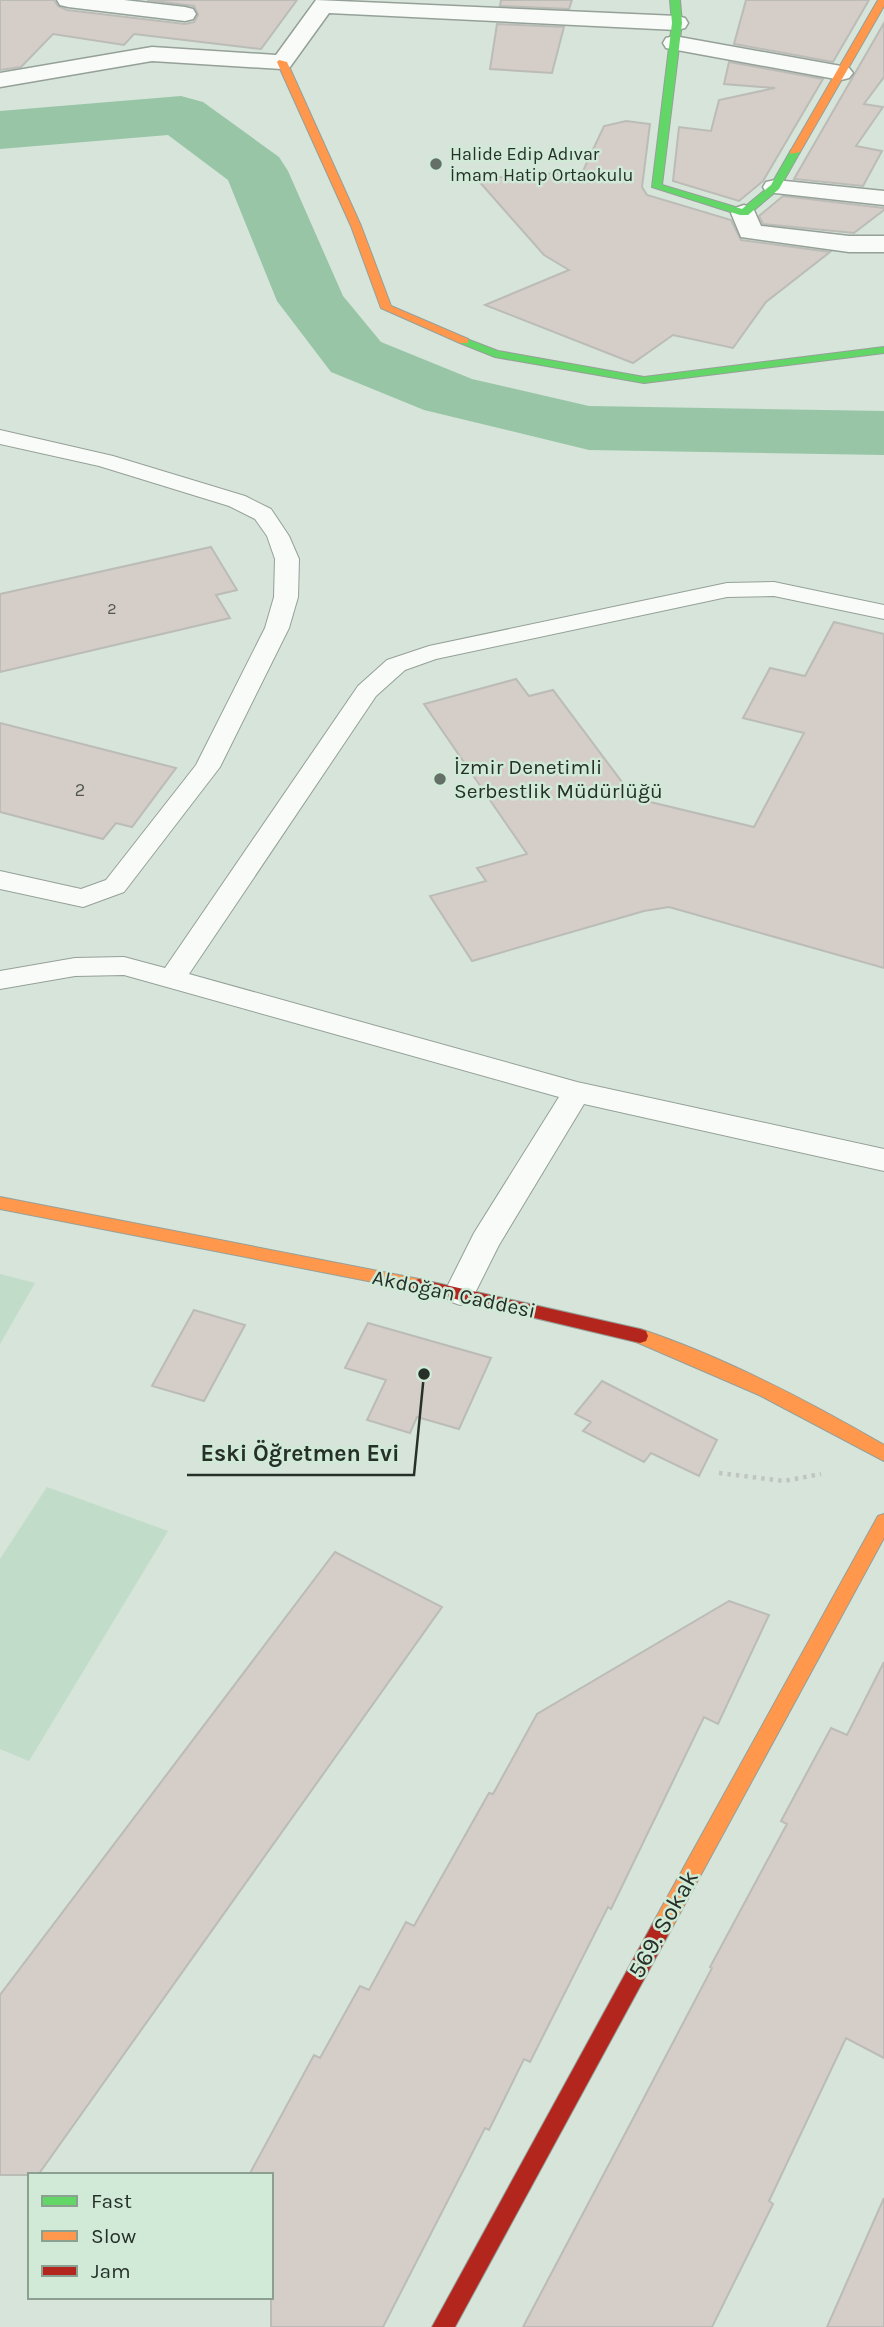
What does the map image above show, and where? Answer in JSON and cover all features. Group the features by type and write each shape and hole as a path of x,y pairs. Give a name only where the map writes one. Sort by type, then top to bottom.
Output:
{"street":[{"path":"68,0 191,7"},
{"path":"675,0 675,33 657,187 744,213"},
{"path":"744,213 775,187 883,0"},
{"path":"282,62 326,3 675,33 841,73"},
{"path":"152,54 191,7"},
{"path":"0,80 152,54 282,62"},
{"path":"282,62 356,226 386,308 495,354 644,380 884,350"},
{"path":"775,187 884,198"},
{"path":"744,213 750,232 849,244 884,244"},
{"name":"Akdoğan Caddesi","path":"0,1203 460,1293 629,1332 719,1368 822,1417 884,1454"},
{"name":"569. Sokak","path":"443,2327 884,1521"}],"lane":[{"path":"0,437 105,461 237,501 263,514 278,536 286,559 286,597 277,628 207,767 115,886 83,898 0,880"},
{"path":"172,978 367,691 396,664 429,653 727,590 774,589 884,612"},
{"path":"0,980 75,968 124,966 577,1092 884,1160"},
{"path":"460,1293 485,1241 577,1092"}],"path":[{"path":"719,1474 784,1481"}],"green space":[{"path":"0,1274 35,1283 0,1344"},
{"path":"47,1487 168,1531 29,1761 0,1749 0,1559"}],"building":[{"path":"0,0 54,0 58,6 67,10 185,24 194,22 198,15 194,6 147,0 297,0 261,49 134,34 124,45 53,34 21,67 0,70"},
{"path":"501,0 572,0 569,9 500,6"},
{"path":"746,0 869,0 833,62 734,44"},
{"path":"884,23 884,77 864,104 883,107 856,146 882,151 863,186 794,179"},
{"path":"497,24 564,27 552,73 490,69"},
{"path":"729,62 823,79 763,181 739,201 673,181 679,127 711,131 719,100 775,88 724,84"},
{"path":"626,121 650,124 642,187 647,195 731,220 741,240 830,252 766,302 733,348 673,335 633,363 485,305 569,270 544,255 477,179 583,171 604,126"},
{"path":"783,196 884,210 854,233 763,224 759,216"},
{"path":"211,547 237,590 216,595 230,618 0,672 0,594"},
{"path":"834,622 884,634 884,968 669,907 644,911 472,961 430,896 486,881 477,868 527,854 424,704 516,679 529,696 553,690 634,798 754,827 804,733 743,718 770,668 805,676"},
{"path":"0,723 176,768 132,827 116,823 103,839 0,812"},
{"path":"194,1310 245,1325 204,1401 152,1386"},
{"path":"368,1323 491,1358 459,1429 417,1417 410,1433 367,1420 386,1380 345,1368"},
{"path":"602,1381 717,1440 699,1476 651,1453 644,1462 583,1431 591,1422 575,1414"},
{"path":"335,1552 442,1607 39,2173 0,2175 0,1995"},
{"path":"729,1601 769,1615 718,1724 704,1717 611,1909 608,1907 530,2062 524,2059 489,2130 485,2128 383,2327 271,2327 273,2173 250,2173 314,2055 320,2058 360,1986 369,1990 406,1922 414,1926 537,1714"},
{"path":"884,1662 884,2058 846,2038 769,2201 773,2204 712,2327 523,2327 787,1824 781,1821 831,1728 847,1735"},
{"path":"884,2198 884,2327 827,2327"}],"waterway":[{"path":"0,130 181,115 256,171 311,301 356,357 449,395 589,428 884,433"}],"traffic: fast":[{"path":"675,0 677,23 657,187 744,213 775,187 795,152"},
{"path":"464,341 495,354 644,380 884,350"}],"traffic: slow":[{"path":"795,152 883,0"},
{"path":"282,62 356,226 386,308 464,341"},
{"path":"0,1203 419,1285"},
{"path":"640,1336 765,1390 884,1454"},
{"path":"660,1930 884,1521"}],"traffic: jam":[{"path":"419,1285 640,1336"},
{"path":"443,2327 660,1930"}],"place":[{"name":"Halide Edip Adıvar İmam Hatip Ortaokulu","path":"436,164"},
{"name":"İzmir Denetimli Serbestlik Müdürlüğü","path":"440,779"},
{"name":"Eski Öğretmen Evi","path":"424,1374"}]}
